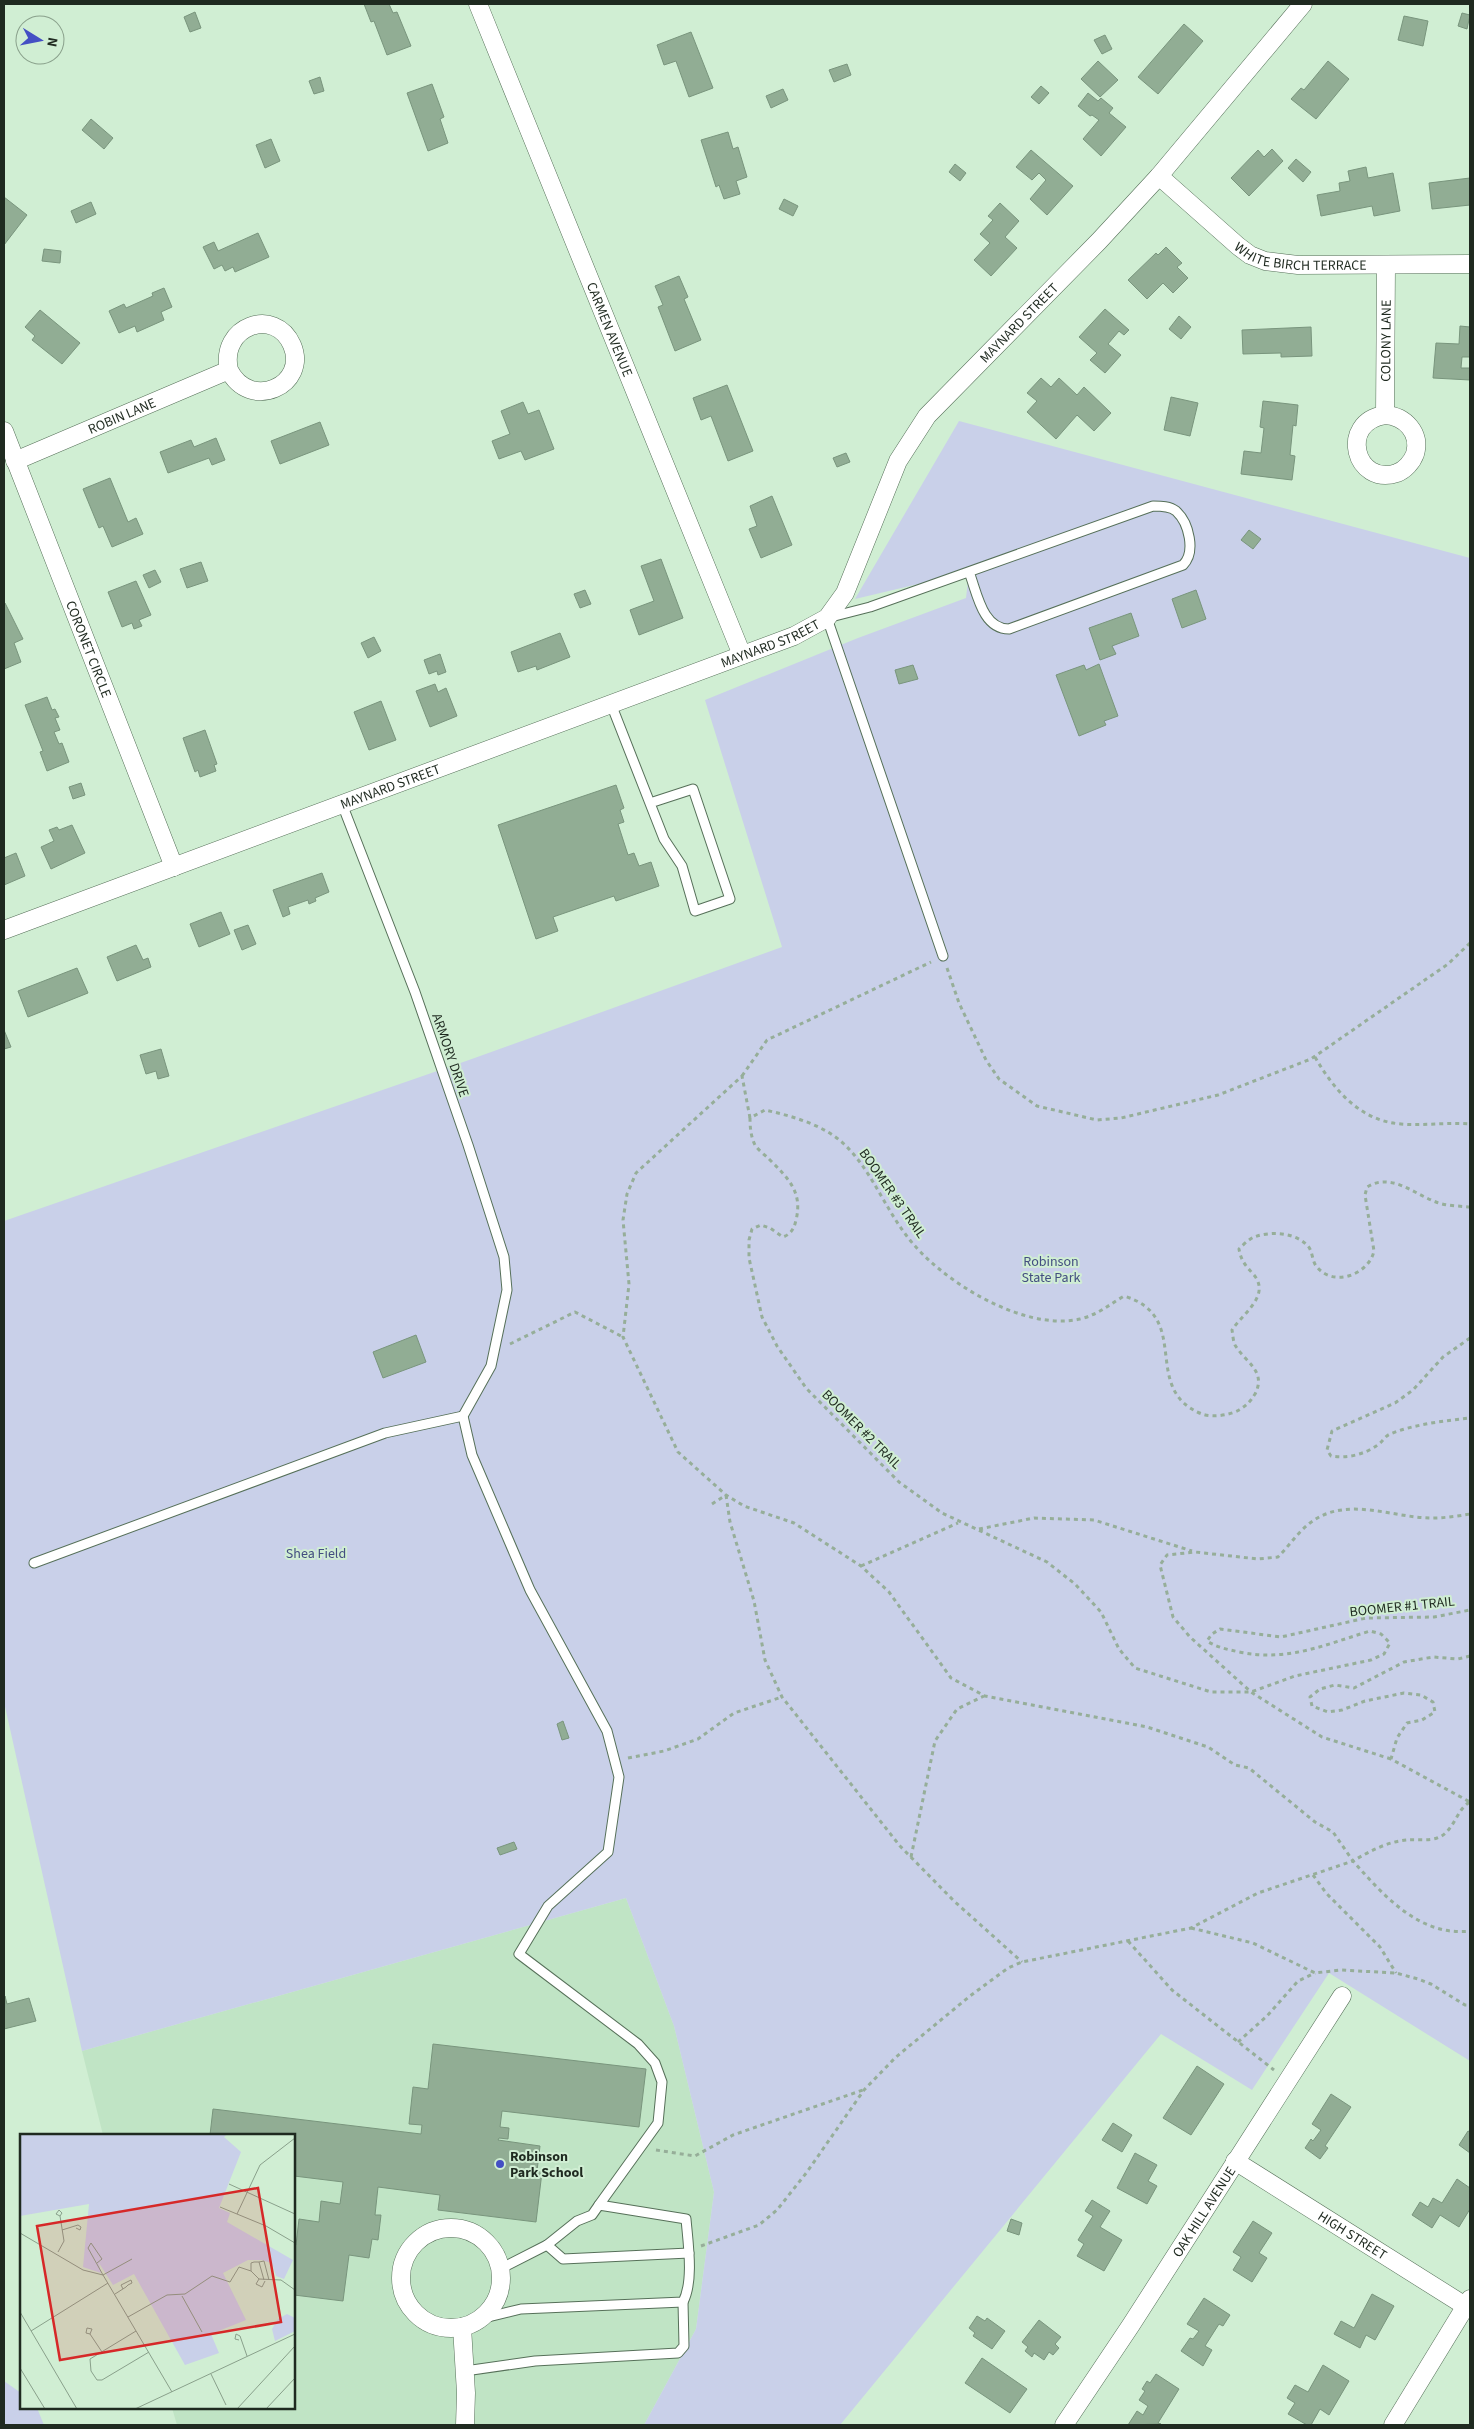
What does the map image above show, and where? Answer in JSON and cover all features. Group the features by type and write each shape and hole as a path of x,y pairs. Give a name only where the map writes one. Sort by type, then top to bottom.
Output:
{"street":[{"name":"CARMEN AVENUE","path":"478,4 742,655"},
{"name":"MAYNARD STREET","path":"4,930 804,632 827,618 845,593 898,461 927,416 1099,241 1159,176 1303,4"},
{"name":"WHITE BIRCH TERRACE","path":"1159,176 1250,255 1265,261 1298,265 1470,264"},
{"name":"COLONY LANE","path":"1385,415 1386,265"},
{"name":"ROBIN LANE","path":"16,461 229,370"},
{"name":"CORONET CIRCLE","path":"4,431 174,867"},
{"name":"OAK HILL AVENUE","path":"1064,2425 1132,2325 1287,2079 1342,1996"},
{"name":"HIGH STREET","path":"1235,2161 1469,2305"},
{"path":"444,2228 464,2230 474,2234 489,2246 500,2269 498,2294 491,2308 480,2319 462,2327 446,2328 432,2325 415,2314 409,2306 401,2287 402,2267 410,2248 425,2235 444,2228"},
{"path":"1393,2425 1469,2305"},
{"path":"462,2327 465,2371 465,2425"}],"lane":[{"path":"943,956 827,618 870,607 1153,506 1164,506 1174,510 1182,518 1191,551 1188,560 1183,565 1009,629 1000,629 988,620 969,572"},
{"path":"611,704 664,839 682,866 696,911 730,899 692,789 650,803"},
{"name":"ARMORY DRIVE","path":"342,804 415,992 468,1145 504,1257 507,1290 491,1366 463,1416"},
{"path":"34,1563 385,1433 463,1416 472,1455 530,1590 607,1731 620,1777 608,1852 548,1906 519,1954 638,2044 655,2063 662,2082 658,2123 592,2215 577,2221 548,2244 500,2269"},
{"path":"465,2371 535,2361 678,2354 684,2346 683,2302 687,2294 690,2253 686,2219 599,2205"},
{"path":"548,2244 563,2259 690,2253"},
{"path":"480,2319 521,2309 683,2302"}],"path":[{"path":"1470,943 1448,964 1315,1057 1218,1095 1122,1118 1097,1120 1038,1106 999,1079 986,1060 959,1003 943,956 767,1040 742,1076 636,1174 627,1194 623,1220 629,1284 623,1337 678,1452 726,1495 744,1506 794,1523 861,1566 889,1592 950,1678 985,1696 1147,1727 1208,1747 1235,1764 1249,1768 1315,1822 1333,1832 1353,1861 1407,1914 1421,1924 1453,1933 1470,1931"},
{"path":"1315,1057 1328,1080 1354,1106 1385,1122 1402,1124 1470,1124"},
{"path":"742,1076 750,1118"},
{"name":"BOOMER #3 TRAIL","path":"750,1118 765,1110 819,1127 844,1144 863,1166 906,1235 934,1266 986,1300 1015,1313 1052,1320 1079,1320 1099,1313 1124,1296 1138,1301 1154,1314 1163,1334 1169,1381 1184,1404 1204,1415 1232,1414 1249,1404 1259,1386 1258,1373 1235,1345 1232,1330 1239,1319 1250,1311 1260,1293 1259,1281 1241,1260 1239,1249 1253,1238 1278,1233 1297,1239 1309,1247 1317,1267 1330,1276 1350,1277 1365,1268 1372,1260 1374,1251 1365,1195 1367,1187 1373,1183 1387,1182 1400,1184 1436,1203 1470,1207"},
{"name":"BOOMER #2 TRAIL","path":"750,1118 751,1132 756,1147 790,1182 797,1194 799,1206 794,1227 790,1234 782,1237 770,1228 760,1225 752,1229 749,1240 749,1258 762,1317 773,1339 806,1388 899,1482 959,1523 979,1529 1048,1562 1075,1584 1101,1612 1119,1649 1135,1668 1211,1692 1252,1692"},
{"path":"493,1352 575,1312 623,1337"},
{"path":"1470,1338 1443,1357 1413,1390 1396,1403 1332,1431 1327,1450 1331,1456 1340,1457 1361,1454 1378,1444 1388,1434 1427,1424 1470,1418"},
{"path":"712,1504 726,1495"},
{"path":"726,1495 730,1522 754,1601 764,1660 782,1696 910,1857 954,1902 1022,1962"},
{"path":"979,1529 1034,1518 1094,1520 1195,1552 1258,1559 1278,1557 1309,1523 1325,1514 1345,1509 1369,1509 1433,1518 1470,1514"},
{"path":"861,1566 959,1523"},
{"path":"690,2253 706,2242 759,2225 777,2210 807,2172 864,2090 896,2057 970,1996 1008,1968 1022,1962 1191,1928 1258,1894 1353,1861 1370,1851 1393,1842 1438,1838 1450,1828 1465,1805 1470,1802 1428,1781 1391,1759 1322,1737 1252,1692 1190,1637 1173,1617 1160,1566 1167,1555 1195,1552"},
{"name":"BOOMER #1 TRAIL","path":"1252,1692 1295,1676 1371,1660 1384,1654 1390,1643 1381,1634 1370,1631 1295,1654 1258,1656 1217,1648 1207,1641 1212,1634 1220,1629 1281,1637 1366,1618 1434,1617 1470,1610"},
{"path":"1391,1759 1397,1738 1407,1723 1422,1720 1435,1712 1433,1702 1421,1696 1404,1693 1365,1701 1342,1710 1328,1712 1312,1706 1310,1697 1320,1689 1335,1685 1354,1688 1404,1662 1433,1657 1458,1659 1470,1656"},
{"path":"615,1760 664,1751 698,1739 734,1713 782,1696"},
{"path":"910,1857 935,1741 957,1709 985,1696"},
{"path":"1313,1875 1326,1893 1380,1947 1396,1973"},
{"path":"1191,1928 1252,1943 1314,1973"},
{"path":"1128,1941 1172,1990 1287,2079"},
{"path":"1238,2042 1267,2016 1298,1981 1314,1973 1340,1970 1396,1973 1431,1984 1465,2005 1470,2005"},
{"path":"640,2147 695,2156 733,2135 864,2090"}],"shaded area":[{"name":"Robinson Park School","path":"626,1898 674,2026 714,2192 696,2329 644,2425 177,2425 172,2409 295,2409 295,2134 103,2134 82,2051"}],"green space":[{"name":"Robinson State Park","path":"959,421 1470,558 1470,2061 1329,1973 1252,2090 1161,2034 840,2425 644,2425 696,2329 714,2192 674,2026 626,1898 82,2051 4,1702 4,1221 469,1060 782,947 705,700 858,638 966,598 969,572 855,599"},
{"path":"4,2381 20,2392 20,2409 37,2409 44,2425 4,2425"}],"building":[{"path":"364,4 389,4 393,13 397,12 411,46 387,55 374,21 371,22"},
{"path":"195,12 201,28 190,32 184,17"},
{"path":"1462,13 1470,15 1467,29 1458,26"},
{"path":"1404,16 1428,21 1423,46 1398,40"},
{"path":"1184,24 1203,41 1158,94 1138,77"},
{"path":"691,32 713,88 689,97 676,61 664,65 657,45"},
{"path":"1105,35 1112,49 1102,54 1094,40"},
{"path":"1098,61 1118,80 1100,97 1081,79"},
{"path":"1328,61 1349,79 1316,119 1291,99 1301,88 1304,90"},
{"path":"847,64 851,75 834,82 829,70"},
{"path":"320,77 324,91 314,94 309,81"},
{"path":"432,84 444,117 440,119 448,143 428,151 407,93"},
{"path":"1041,86 1049,93 1039,104 1031,97"},
{"path":"783,89 788,100 771,108 766,96"},
{"path":"1088,93 1098,101 1101,98 1113,108 1109,113 1126,127 1101,156 1083,139 1099,120 1092,115 1090,116 1078,106"},
{"path":"91,119 113,138 104,149 82,130"},
{"path":"728,132 733,149 738,147 747,177 736,181 740,194 724,199 719,185 716,187 701,140"},
{"path":"271,139 280,161 265,168 256,145"},
{"path":"1272,149 1283,161 1249,196 1231,178 1258,150 1264,157"},
{"path":"1031,150 1073,186 1047,215 1030,199 1046,180 1039,173 1032,180 1016,167"},
{"path":"1296,159 1311,172 1303,182 1288,168"},
{"path":"955,164 966,173 960,181 949,172"},
{"path":"1366,167 1368,178 1393,173 1400,211 1374,216 1372,206 1321,216 1317,195 1340,191 1339,183 1350,181 1348,171"},
{"path":"1470,178 1470,205 1432,209 1429,183"},
{"path":"4,197 27,215 4,245"},
{"path":"784,199 798,206 793,216 779,209"},
{"path":"91,202 96,214 76,223 71,211"},
{"path":"1000,203 1019,221 1005,237 1017,248 991,276 974,260 990,243 980,234 993,220 988,216"},
{"path":"258,233 269,257 235,272 233,267 225,271 222,265 214,269 203,247 214,242 218,251"},
{"path":"1166,247 1182,263 1177,267 1188,278 1173,293 1163,283 1147,299 1128,280 1156,253 1158,255"},
{"path":"44,249 61,251 60,263 42,261"},
{"path":"679,276 688,297 684,299 701,340 675,351 658,307 663,305 655,286"},
{"path":"164,288 172,307 161,312 164,320 137,332 135,326 119,333 109,311 124,304 126,308 153,296 152,293"},
{"path":"1105,309 1129,330 1124,335 1119,331 1108,344 1121,355 1105,373 1090,360 1097,353 1079,337"},
{"path":"40,310 80,343 62,364 32,340 35,336 25,327"},
{"path":"1179,316 1191,327 1181,339 1169,329"},
{"path":"1460,326 1470,327 1470,357 1462,357 1461,368 1470,368 1470,380 1433,378 1436,343 1459,344"},
{"path":"1311,327 1312,356 1281,357 1281,353 1243,354 1242,330"},
{"path":"1041,378 1051,387 1059,378 1077,395 1084,387 1111,413 1094,431 1077,415 1056,439 1027,412 1037,401 1027,393"},
{"path":"727,385 753,451 728,461 711,416 701,420 693,398"},
{"path":"1171,397 1198,403 1190,436 1164,430"},
{"path":"1263,401 1298,405 1296,426 1293,425 1290,455 1295,456 1292,480 1241,474 1244,451 1261,453 1264,428 1260,427"},
{"path":"523,402 528,414 539,410 554,449 525,460 521,451 499,459 492,441 510,434 501,411"},
{"path":"320,422 329,445 280,464 271,441"},
{"path":"216,438 225,460 212,465 209,458 168,473 160,452 191,440 194,447"},
{"path":"846,453 850,462 837,467 833,458"},
{"path":"110,478 128,522 136,518 143,534 112,547 103,526 99,528 83,489"},
{"path":"772,496 792,545 761,558 749,529 757,526 750,506"},
{"path":"1249,530 1261,539 1253,549 1241,540"},
{"path":"661,559 683,618 639,635 630,610 654,601 641,566"},
{"path":"201,562 208,581 187,588 180,569"},
{"path":"155,570 161,582 149,588 143,575"},
{"path":"136,581 151,615 139,620 142,626 134,629 132,623 122,627 108,592"},
{"path":"585,590 591,604 580,608 574,594"},
{"path":"1196,590 1206,619 1182,628 1172,599"},
{"path":"4,604 23,639 14,643 21,662 4,669"},
{"path":"1131,613 1139,636 1112,646 1116,654 1100,660 1089,628"},
{"path":"560,633 570,657 537,670 536,666 518,672 511,652"},
{"path":"374,637 381,651 368,658 361,643"},
{"path":"440,654 446,672 438,675 437,671 429,674 424,660"},
{"path":"1099,664 1118,716 1104,721 1106,725 1079,736 1056,675 1084,665 1086,670"},
{"path":"913,665 918,679 899,684 895,670"},
{"path":"435,684 438,692 446,688 457,716 430,727 416,691"},
{"path":"47,697 52,710 55,709 59,717 55,718 60,730 54,732 59,744 62,743 69,762 47,771 40,752 43,751 25,705"},
{"path":"381,701 396,740 369,750 354,712"},
{"path":"205,730 217,764 214,765 216,771 200,777 198,770 195,772 183,738"},
{"path":"81,783 85,795 73,799 69,787"},
{"path":"616,785 624,808 620,810 624,822 618,824 628,855 634,853 639,866 651,862 659,886 616,901 614,896 553,917 558,931 536,939 498,825"},
{"path":"72,825 85,853 51,869 41,847 54,841 49,830 57,827 59,830"},
{"path":"16,853 25,876 4,885 4,858"},
{"path":"322,873 329,892 315,898 316,901 309,904 308,900 288,907 290,914 283,917 273,890"},
{"path":"221,912 230,934 199,947 190,924"},
{"path":"248,925 256,944 242,950 234,930"},
{"path":"136,945 143,960 148,958 151,967 117,981 107,957"},
{"path":"77,968 88,993 28,1017 18,991"},
{"path":"4,1030 11,1047 4,1049"},
{"path":"161,1049 169,1076 158,1079 156,1071 146,1074 140,1055"},
{"path":"416,1335 426,1362 383,1378 373,1352"},
{"path":"563,1721 569,1738 562,1740 557,1724"},
{"path":"514,1842 517,1849 500,1855 497,1848"},
{"path":"5,1996 7,2004 29,1998 36,2021 4,2029"},
{"path":"433,2044 646,2069 639,2127 502,2111 500,2127 509,2128 508,2139 499,2138 498,2140 540,2146 537,2171 542,2172 536,2222 438,2210 440,2195 378,2187 375,2215 381,2215 378,2240 372,2239 369,2258 349,2255 343,2301 295,2295 295,2245 299,2219 319,2222 321,2201 340,2204 343,2182 295,2176 295,2134 210,2134 213,2109 421,2134 422,2125 409,2124 413,2087 428,2089"},
{"path":"1197,2066 1224,2084 1191,2135 1163,2118"},
{"path":"1331,2094 1351,2107 1325,2146 1328,2148 1320,2159 1305,2148 1321,2130 1312,2124"},
{"path":"1113,2123 1132,2135 1122,2152 1102,2140"},
{"path":"1468,2131 1470,2132 1470,2153 1459,2145"},
{"path":"1135,2153 1157,2165 1148,2181 1157,2186 1147,2204 1117,2188"},
{"path":"1457,2179 1470,2188 1470,2209 1459,2227 1440,2215 1432,2228 1412,2215 1420,2202 1428,2207 1433,2198 1442,2203"},
{"path":"1092,2200 1110,2211 1100,2227 1122,2240 1104,2271 1077,2256 1084,2244 1078,2240 1093,2216 1085,2211"},
{"path":"1011,2219 1022,2223 1019,2235 1007,2231"},
{"path":"1253,2221 1272,2233 1259,2253 1267,2258 1252,2282 1233,2270 1241,2257 1233,2252"},
{"path":"1372,2294 1394,2306 1375,2340 1366,2335 1360,2348 1334,2334 1341,2321 1354,2328"},
{"path":"1204,2298 1230,2315 1223,2326 1219,2324 1205,2346 1212,2350 1203,2366 1181,2351 1190,2338 1193,2339 1199,2331 1187,2324"},
{"path":"977,2316 985,2321 987,2318 1005,2331 992,2349 973,2336 975,2333 969,2328"},
{"path":"1039,2320 1061,2337 1055,2344 1059,2348 1053,2355 1049,2352 1044,2360 1034,2353 1032,2357 1025,2351 1028,2347 1022,2342"},
{"path":"982,2358 1027,2389 1010,2413 965,2383"},
{"path":"1323,2365 1349,2381 1329,2415 1320,2409 1311,2425 1307,2425 1288,2414 1295,2403 1287,2398 1295,2385 1308,2392"},
{"path":"1156,2374 1179,2389 1158,2423 1161,2424 1128,2425 1137,2411 1143,2415 1148,2406 1139,2400 1145,2391 1142,2389 1147,2381 1150,2383"}],"place":[{"name":"Robinson Park School","path":"500,2164"}],"park label":[{"name":"Shea Field","path":"316,1553"}]}
